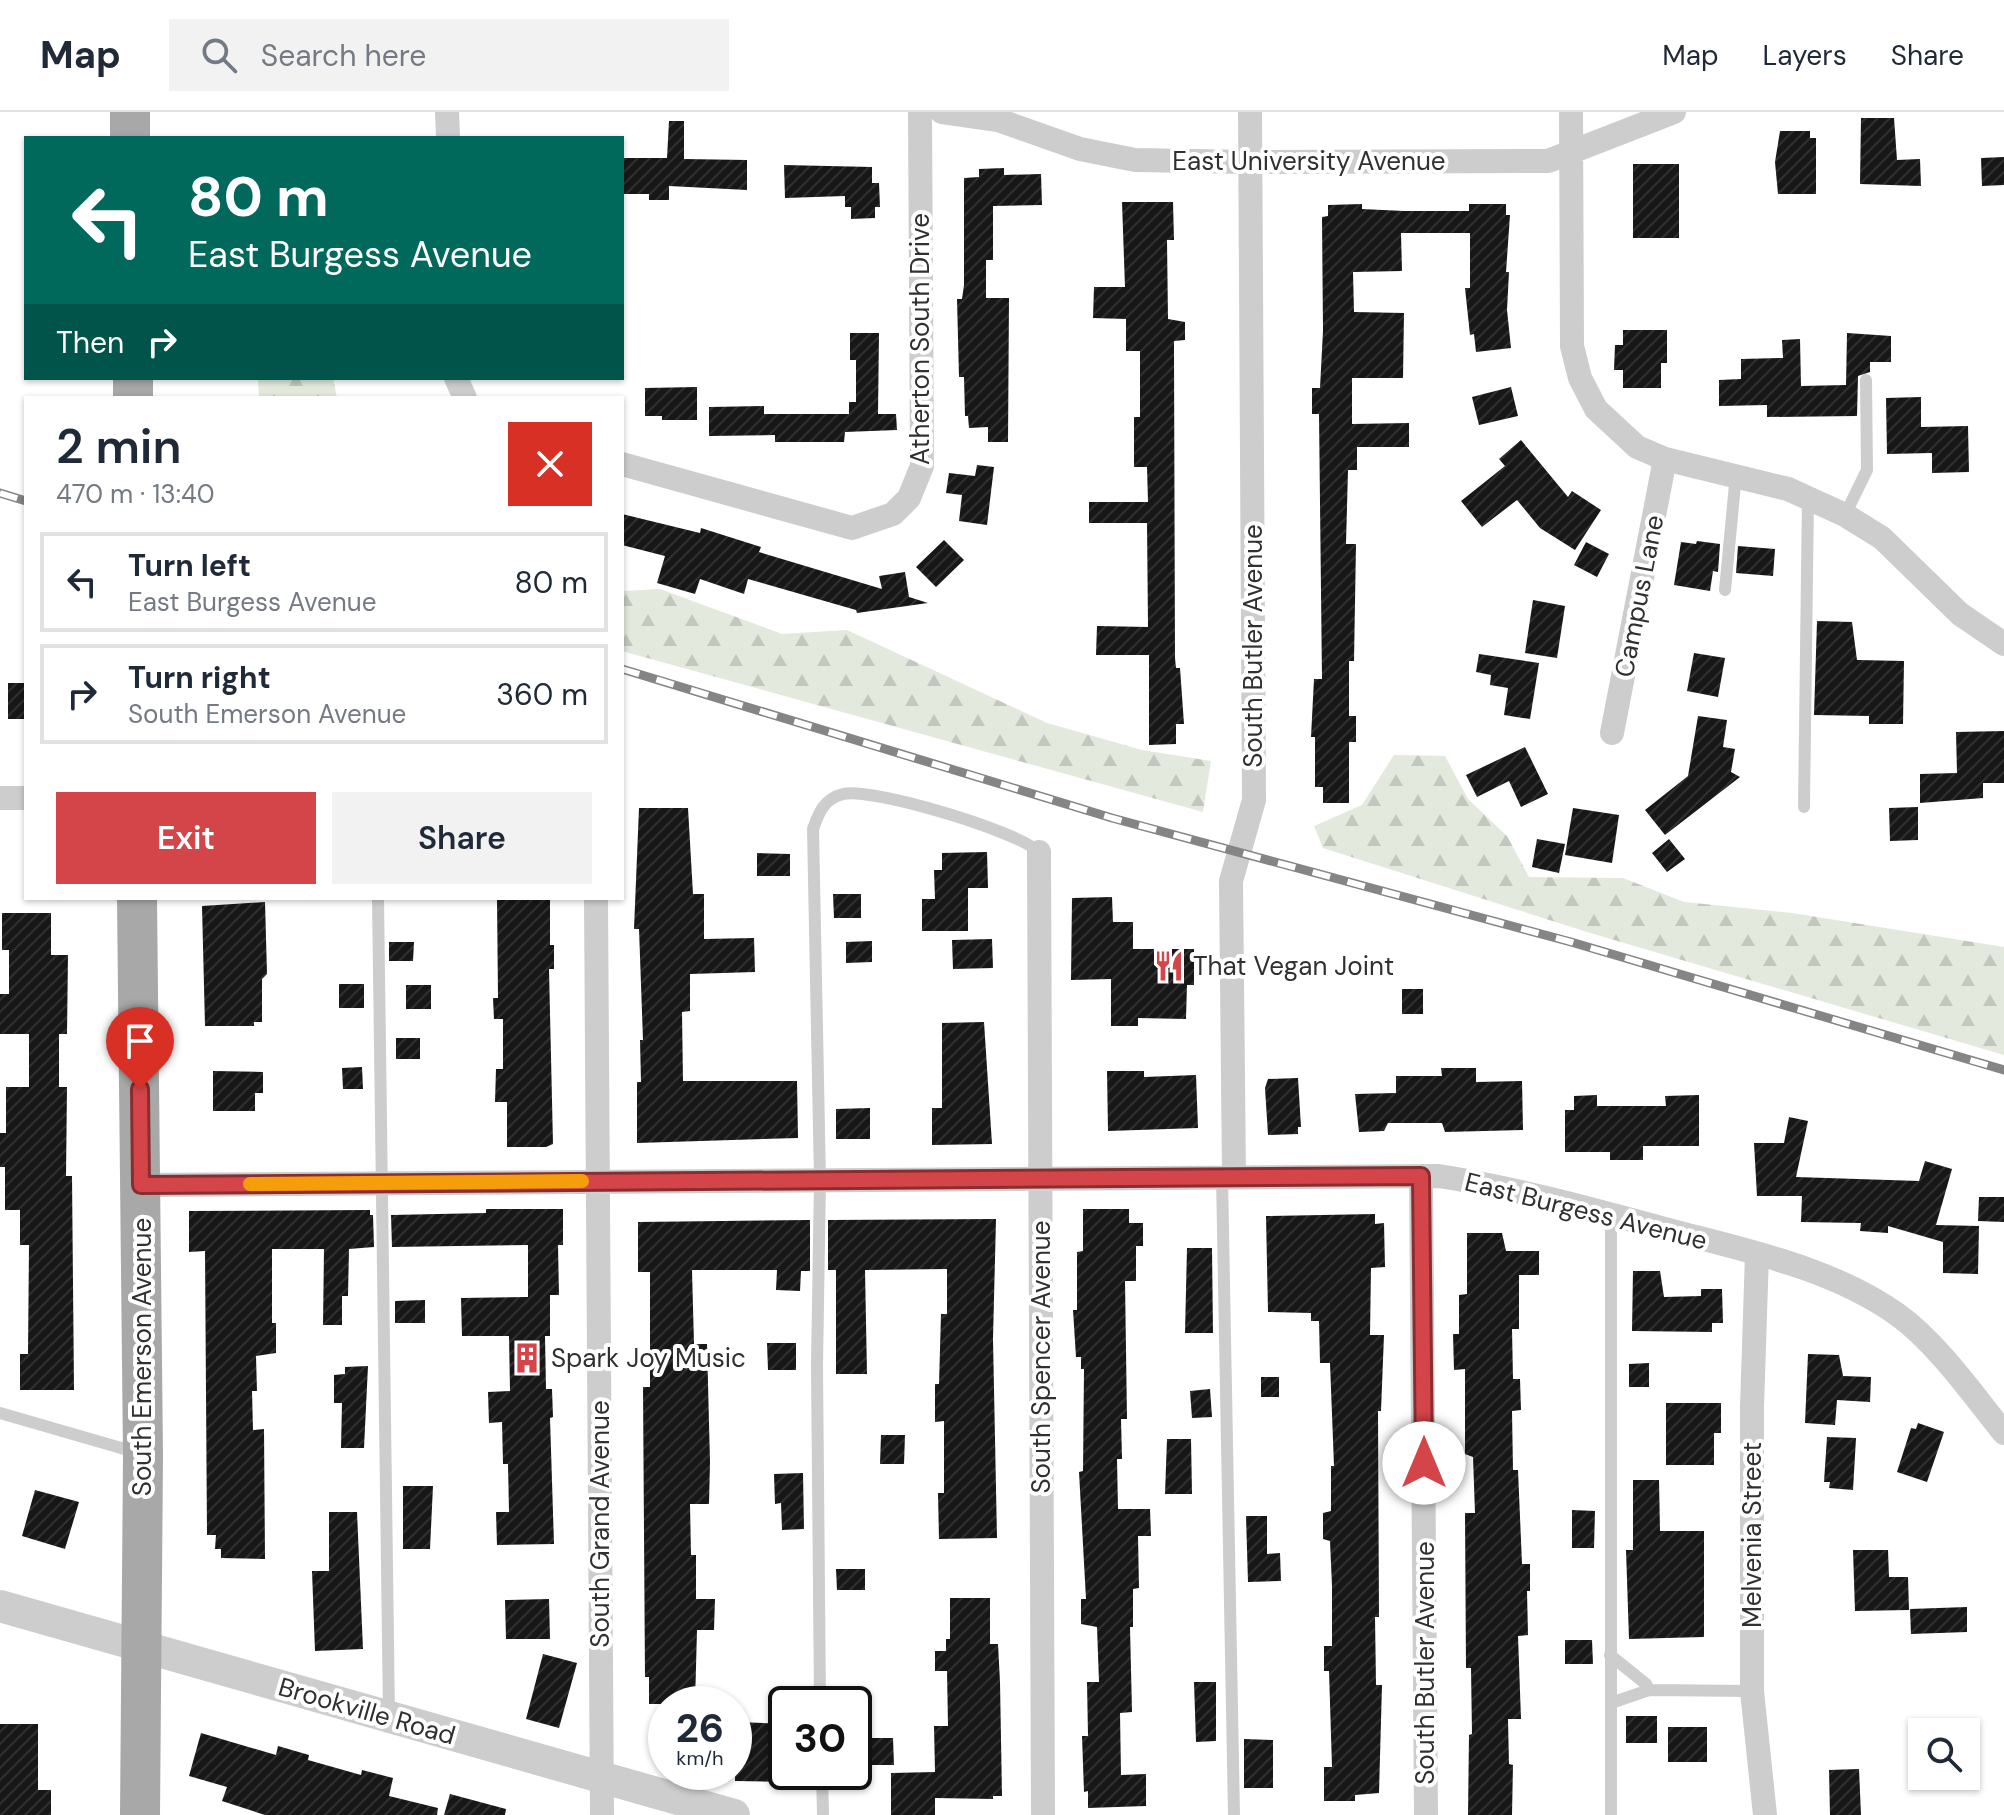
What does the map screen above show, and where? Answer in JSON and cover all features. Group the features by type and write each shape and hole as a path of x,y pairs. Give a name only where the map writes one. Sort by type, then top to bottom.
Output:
{"main road":[{"path":"130,112 130,136"},
{"name":"South Emerson Avenue","path":"137,900 143,1455 140,1815"}],"street":[{"path":"447,112 448,136"},
{"name":"Atherton South Drive","path":"624,465 841,527 884,519 909,498 922,466 920,112"},
{"name":"East University Avenue","path":"942,112 998,120 1080,149 1135,160 1251,162 1548,161 1674,112"},
{"name":"South Butler Avenue","path":"1228,1177 1231,881 1254,800 1250,112"},
{"path":"1571,112 1572,334 1577,368 1603,418 1637,447 1665,459 1736,474 1808,497 1845,515 1882,538 1969,621 2004,644"},
{"name":"Campus Lane","path":"1612,733 1665,459"},
{"path":"0,798 24,798"},
{"name":"South Spencer Avenue","path":"1039,852 1043,1815"},
{"name":"South Grand Avenue","path":"596,900 602,1815"},
{"name":"South Butler Avenue","path":"1421,1176 1426,1815"},
{"name":"East Burgess Avenue","path":"141,1185 1449,1177 1611,1215 1757,1254 1835,1282 1902,1318 1932,1346 2004,1433"},
{"name":"Melvenia Street","path":"1757,1254 1752,1407 1752,1691 1765,1815"},
{"name":"Brookville Road","path":"0,1606 734,1815"}],"lane":[{"path":"1845,515 1867,470 1866,380"},
{"path":"1725,590 1736,474"},
{"path":"1804,807 1808,497"},
{"path":"820,1686 817,1365 820,1180 813,829 820,808 833,797 862,793 1014,836 1039,852"},
{"path":"378,900 389,1717"},
{"path":"1228,1177 1234,1815"},
{"path":"1611,1215 1611,1815"},
{"path":"0,1413 143,1455"},
{"path":"1610,1655 1646,1684 1649,1690"},
{"path":"1611,1703 1649,1690 1752,1691"},
{"path":"822,1790 823,1815"}],"green space":[{"path":"258,380 333,380 337,396 259,396"},
{"path":"660,589 782,634 847,630 1047,723 1142,750 1211,761 1203,812 624,652 624,591"},
{"path":"1394,755 1445,756 1468,799 1507,836 1529,877 1623,878 1684,902 1792,913 2004,947 2004,1055 1587,932 1323,848 1314,826 1362,805"}],"building":[{"path":"1861,118 1894,118 1897,160 1920,159 1921,186 1860,184"},
{"path":"669,121 684,121 684,159 747,160 747,190 669,186 669,200 649,200 649,194 624,194 624,158 667,158"},
{"path":"1780,131 1810,131 1810,138 1816,138 1816,194 1778,194 1775,162"},
{"path":"2004,157 2004,185 1982,186 1981,158"},
{"path":"1633,164 1679,164 1679,238 1633,238"},
{"path":"784,165 872,167 872,183 879,183 880,207 875,207 875,218 851,219 851,207 845,207 845,196 785,198"},
{"path":"1004,168 1004,175 1041,174 1042,205 993,206 993,260 986,260 986,298 1009,298 1008,442 988,442 988,427 969,428 968,416 965,416 964,377 959,377 957,299 962,299 964,285 964,178 979,177 979,169"},
{"path":"1122,202 1173,202 1174,240 1167,240 1168,319 1185,322 1185,340 1174,341 1175,658 1176,668 1180,668 1184,724 1176,724 1176,744 1149,745 1149,655 1096,655 1097,626 1148,627 1147,523 1089,523 1089,502 1148,502 1147,467 1134,467 1134,417 1140,417 1140,351 1126,351 1126,319 1093,318 1094,287 1125,287"},
{"path":"1362,204 1362,209 1469,211 1469,204 1506,204 1506,215 1510,215 1506,272 1509,272 1507,310 1511,348 1476,352 1474,334 1470,335 1465,288 1470,288 1470,233 1401,233 1402,271 1353,272 1354,312 1404,313 1403,378 1352,378 1352,424 1409,423 1409,447 1357,447 1357,470 1348,470 1346,544 1356,544 1354,661 1349,661 1349,716 1356,716 1356,742 1349,742 1349,803 1323,803 1323,787 1315,787 1315,737 1311,737 1314,679 1322,679 1319,414 1312,414 1312,388 1320,388 1322,217 1328,216 1328,205"},
{"path":"1623,330 1667,330 1667,363 1661,363 1661,388 1623,388 1623,370 1614,370 1615,345 1623,345"},
{"path":"850,333 879,333 878,414 896,414 897,430 845,432 844,442 775,442 775,435 709,436 709,407 764,406 764,414 849,414 849,402 856,402 856,360 850,360"},
{"path":"1847,333 1891,336 1891,362 1870,362 1870,372 1858,376 1857,416 1767,417 1767,405 1719,406 1719,380 1741,379 1741,359 1783,358 1782,340 1800,339 1801,386 1846,385"},
{"path":"697,387 697,420 662,420 662,416 645,416 645,388"},
{"path":"1511,387 1518,416 1479,425 1472,397"},
{"path":"1921,397 1921,427 1968,426 1969,472 1932,473 1932,453 1887,454 1886,398"},
{"path":"1521,440 1568,497 1572,491 1601,510 1575,550 1540,528 1517,500 1482,527 1461,501 1505,466 1499,459"},
{"path":"977,465 994,467 987,525 959,521 962,495 946,493 949,473 975,476"},
{"path":"624,514 700,533 701,528 761,547 759,552 882,589 879,576 905,572 909,597 928,603 857,613 856,610 748,579 744,594 700,579 695,594 657,583 665,556 624,546"},
{"path":"944,540 964,560 936,587 916,567"},
{"path":"1697,541 1720,544 1718,572 1713,571 1710,591 1674,585 1681,542 1696,544"},
{"path":"1586,542 1609,554 1597,577 1574,565"},
{"path":"1738,546 1775,549 1773,576 1736,573"},
{"path":"1533,600 1565,606 1557,658 1525,653"},
{"path":"1817,621 1852,622 1857,660 1904,661 1903,724 1869,724 1869,716 1814,715"},
{"path":"1694,653 1725,658 1718,697 1687,691"},
{"path":"1479,654 1539,663 1530,719 1504,715 1508,688 1490,685 1491,675 1476,672"},
{"path":"8,683 24,683 24,719 8,719"},
{"path":"1698,716 1727,720 1723,747 1735,749 1731,772 1740,777 1665,835 1645,810 1688,776"},
{"path":"2004,731 2004,783 1983,783 1983,798 1920,803 1920,774 1957,773 1956,732"},
{"path":"1525,747 1548,794 1521,807 1509,781 1477,797 1466,775"},
{"path":"1918,807 1918,840 1890,841 1889,808"},
{"path":"639,808 688,808 693,894 704,894 704,939 754,938 755,972 690,974 690,1011 682,1012 683,1081 797,1081 798,1138 637,1143 637,1082 641,1082 640,1040 643,1040 639,929 634,929"},
{"path":"1573,808 1619,815 1612,863 1565,855"},
{"path":"1537,839 1565,844 1559,873 1532,867"},
{"path":"1669,839 1685,859 1667,872 1652,853"},
{"path":"987,852 988,888 968,888 968,931 922,931 922,899 935,899 934,870 942,870 942,853"},
{"path":"757,853 790,854 790,876 757,876"},
{"path":"833,894 861,894 861,918 834,918"},
{"path":"1112,897 1113,922 1133,922 1133,949 1194,949 1194,985 1187,985 1186,1019 1138,1018 1138,1026 1111,1026 1111,979 1071,980 1072,898"},
{"path":"497,900 550,900 550,945 554,945 554,969 549,969 553,1144 546,1147 507,1147 507,1102 495,1102 496,1069 503,1069 503,1019 494,1019 493,998 498,998"},
{"path":"265,902 267,974 262,979 262,1022 254,1022 254,1026 205,1026 202,906"},
{"path":"2,913 51,913 51,955 68,955 67,1034 59,1034 59,1087 67,1087 66,1176 72,1176 74,1390 20,1390 20,1354 28,1354 29,1245 20,1245 20,1210 5,1210 5,1167 0,1167 0,1133 6,1133 6,1087 29,1087 29,1034 0,1034 0,994 9,994 9,950 2,950"},
{"path":"992,939 993,968 953,969 952,940"},
{"path":"872,941 872,962 846,963 846,942"},
{"path":"389,942 414,942 413,961 389,961"},
{"path":"339,984 364,984 364,1008 339,1008"},
{"path":"406,985 431,985 431,1009 406,1009"},
{"path":"1402,989 1423,989 1423,1014 1402,1014"},
{"path":"984,1022 992,1144 932,1145 932,1108 942,1108 942,1023"},
{"path":"396,1038 420,1038 420,1059 396,1059"},
{"path":"362,1067 363,1089 343,1089 342,1068"},
{"path":"1441,1068 1476,1068 1476,1082 1522,1081 1523,1130 1445,1132 1442,1123 1388,1123 1384,1131 1359,1132 1355,1094 1396,1093 1396,1076 1442,1076"},
{"path":"213,1071 263,1072 263,1093 255,1093 255,1111 213,1111"},
{"path":"1107,1071 1144,1071 1144,1077 1196,1075 1198,1128 1108,1131"},
{"path":"1298,1078 1301,1127 1298,1127 1298,1134 1268,1135 1265,1088 1268,1079"},
{"path":"1597,1095 1597,1106 1666,1106 1665,1096 1699,1095 1699,1146 1643,1146 1643,1160 1610,1160 1610,1152 1565,1152 1565,1110 1574,1110 1574,1096"},
{"path":"870,1108 870,1139 836,1139 836,1109"},
{"path":"1789,1117 1808,1121 1796,1177 1919,1181 1925,1161 1952,1169 1936,1225 1979,1226 1978,1274 1943,1273 1943,1242 1888,1226 1888,1233 1860,1231 1861,1223 1801,1222 1802,1196 1757,1196 1754,1143 1784,1143"},
{"path":"1979,1197 2004,1197 2004,1222 1978,1221"},
{"path":"486,1209 563,1209 563,1245 558,1245 559,1295 550,1295 550,1336 545,1336 546,1389 552,1389 554,1544 497,1545 496,1512 509,1512 508,1464 503,1464 502,1422 489,1423 488,1392 510,1391 509,1336 462,1336 461,1298 528,1297 528,1245 392,1247 391,1215 486,1213"},
{"path":"1083,1209 1129,1209 1129,1223 1143,1223 1143,1246 1136,1246 1136,1281 1125,1281 1127,1419 1121,1419 1122,1459 1117,1459 1118,1509 1150,1509 1151,1536 1138,1536 1139,1588 1133,1589 1133,1627 1130,1627 1132,1712 1120,1713 1121,1775 1146,1774 1146,1806 1088,1808 1088,1791 1084,1792 1082,1736 1088,1736 1087,1682 1099,1682 1097,1627 1081,1624 1081,1599 1086,1599 1079,1472 1083,1471 1084,1369 1081,1369 1081,1357 1076,1357 1073,1310 1077,1310 1077,1252 1083,1251"},
{"path":"370,1210 370,1215 373,1215 374,1247 349,1249 348,1296 342,1296 342,1325 323,1325 324,1249 272,1249 272,1323 276,1323 276,1353 256,1356 257,1391 252,1391 253,1430 264,1429 265,1559 221,1558 221,1549 215,1549 216,1535 207,1535 205,1251 189,1252 189,1211"},
{"path":"1375,1214 1375,1224 1384,1223 1385,1267 1371,1268 1370,1335 1384,1335 1381,1411 1378,1411 1379,1617 1375,1617 1376,1685 1382,1685 1379,1793 1355,1795 1355,1801 1324,1801 1324,1767 1332,1767 1329,1671 1324,1671 1324,1646 1332,1646 1332,1586 1330,1541 1323,1539 1323,1513 1331,1511 1331,1466 1334,1466 1330,1363 1320,1363 1319,1321 1311,1321 1311,1313 1268,1312 1266,1216"},
{"path":"996,1219 993,1339 997,1538 939,1539 938,1493 944,1493 944,1421 935,1422 935,1384 939,1384 941,1314 947,1314 947,1269 865,1270 867,1374 836,1374 836,1270 828,1270 828,1220"},
{"path":"810,1220 810,1271 801,1271 800,1291 776,1290 777,1270 692,1270 694,1344 707,1344 710,1462 709,1504 690,1504 691,1555 696,1555 696,1599 715,1599 714,1630 697,1630 695,1686 649,1686 649,1677 645,1677 643,1387 650,1387 650,1272 638,1272 638,1222"},
{"path":"1467,1233 1502,1233 1506,1251 1539,1251 1539,1275 1519,1275 1519,1329 1512,1329 1513,1379 1520,1379 1521,1410 1512,1411 1513,1470 1518,1470 1522,1564 1530,1564 1530,1591 1527,1591 1528,1635 1518,1636 1521,1719 1508,1719 1509,1764 1513,1765 1512,1815 1468,1815 1469,1735 1472,1734 1471,1668 1466,1668 1465,1513 1475,1513 1473,1457 1465,1454 1465,1369 1454,1370 1453,1334 1459,1334 1459,1295 1467,1294"},
{"path":"1187,1248 1212,1248 1213,1333 1185,1333"},
{"path":"1633,1271 1660,1271 1664,1297 1701,1296 1701,1289 1722,1289 1723,1323 1712,1323 1712,1332 1632,1331"},
{"path":"425,1300 425,1323 395,1323 395,1301"},
{"path":"767,1343 796,1343 796,1370 768,1370"},
{"path":"1808,1354 1839,1355 1843,1376 1871,1377 1870,1402 1837,1400 1835,1425 1805,1423"},
{"path":"1649,1363 1649,1387 1629,1387 1629,1364"},
{"path":"368,1366 364,1448 341,1448 342,1403 334,1403 334,1375 345,1374 345,1367"},
{"path":"1261,1377 1279,1377 1279,1397 1261,1397"},
{"path":"1210,1389 1212,1417 1192,1418 1190,1391"},
{"path":"1666,1403 1721,1403 1721,1433 1714,1433 1714,1465 1666,1465"},
{"path":"1918,1423 1944,1432 1927,1482 1897,1472 1911,1428 1916,1429"},
{"path":"881,1435 905,1435 904,1464 880,1464"},
{"path":"1827,1437 1856,1438 1853,1490 1829,1488 1830,1482 1824,1482"},
{"path":"1167,1439 1191,1439 1192,1494 1165,1494"},
{"path":"803,1473 804,1529 782,1530 781,1503 775,1504 774,1474"},
{"path":"1633,1480 1659,1480 1660,1531 1704,1531 1704,1637 1629,1639 1626,1550 1633,1550"},
{"path":"403,1486 433,1486 430,1549 403,1549"},
{"path":"35,1490 79,1502 65,1549 22,1536"},
{"path":"1572,1510 1595,1511 1594,1548 1572,1548"},
{"path":"329,1512 357,1512 363,1649 315,1651 312,1571 329,1571"},
{"path":"1246,1516 1267,1516 1267,1554 1280,1553 1281,1581 1248,1582"},
{"path":"1853,1550 1888,1550 1889,1577 1908,1577 1909,1610 1855,1611"},
{"path":"836,1569 865,1569 865,1590 837,1590"},
{"path":"950,1598 990,1598 990,1644 998,1644 1002,1796 993,1796 993,1799 935,1798 935,1815 891,1815 891,1773 935,1772 934,1726 948,1726 947,1671 935,1671 935,1651 946,1651 946,1639 950,1639"},
{"path":"549,1599 550,1639 506,1639 505,1600"},
{"path":"1967,1607 1967,1632 1911,1634 1910,1609"},
{"path":"1565,1640 1592,1640 1593,1664 1565,1664"},
{"path":"543,1654 577,1663 559,1728 526,1719"},
{"path":"1194,1682 1216,1682 1216,1741 1196,1742"},
{"path":"1626,1716 1657,1716 1657,1743 1626,1743"},
{"path":"752,1723 768,1723 768,1782 752,1781"},
{"path":"0,1724 38,1724 38,1790 51,1790 51,1815 0,1815"},
{"path":"1668,1727 1707,1727 1707,1762 1668,1762"},
{"path":"201,1733 276,1755 278,1746 309,1755 308,1760 361,1775 362,1770 393,1778 389,1796 438,1808 437,1815 265,1815 222,1801 227,1787 189,1776"},
{"path":"872,1738 893,1738 894,1765 872,1765"},
{"path":"1244,1739 1273,1740 1273,1788 1244,1788"},
{"path":"1859,1769 1861,1815 1830,1815 1829,1770"},
{"path":"450,1794 506,1809 505,1815 444,1815"}],"railway":[{"path":"0,493 24,500"},
{"path":"624,670 1112,818 1571,942 2004,1070"}],"slow traffic":[{"path":"250,1184 582,1181"}],"place":[{"name":"That Vegan Joint","path":"1169,966"},
{"name":"Spark Joy Music","path":"527,1358"}],"route":[{"path":"140,1089 141,1185 1421,1176 1424,1463"}]}
